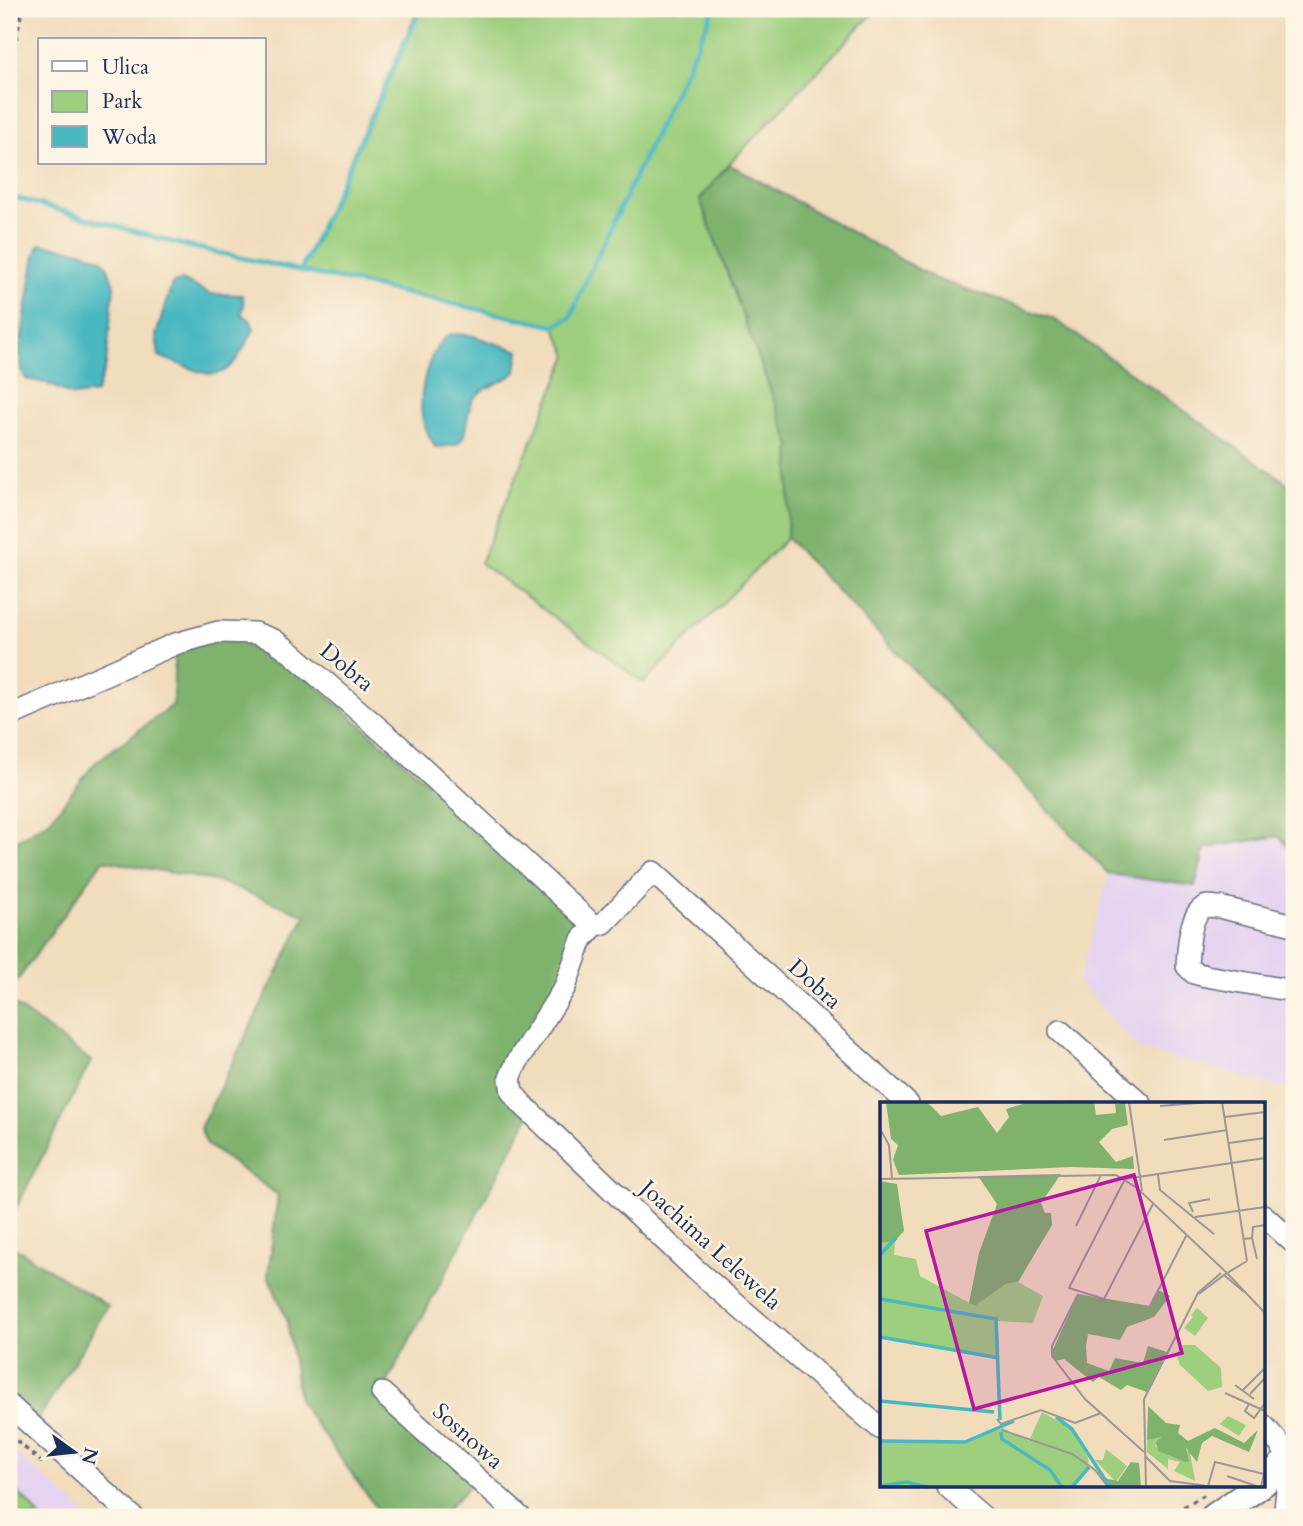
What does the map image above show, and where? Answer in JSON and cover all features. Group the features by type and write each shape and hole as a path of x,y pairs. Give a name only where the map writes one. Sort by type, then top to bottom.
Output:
{"main road":[{"path":"1264,1481 1293,1456"},
{"path":"1210,1506 1252,1488"}],"street":[{"name":"Dobra","path":"9,716 174,643 218,632 256,633 274,640 288,650 397,744 594,926"},
{"name":"Dobra","path":"512,1092 510,1078 517,1062 565,987 582,939 594,926 604,923 653,873 906,1102"},
{"path":"1294,925 1219,906 1208,906 1200,910 1195,919 1187,966 1194,973 1206,976 1294,991"},
{"path":"1060,1031 1139,1102"},
{"name":"Joachima Lelewela","path":"512,1092 696,1270 880,1428"},
{"path":"1264,1215 1294,1243"},
{"name":"Sosnowa","path":"382,1393 520,1517"},
{"path":"9,1405 133,1517"},
{"path":"1264,1426 1293,1456 1284,1517"},
{"path":"949,1488 983,1517"}],"path":[{"path":"9,78 22,9"},
{"path":"1166,1517 1210,1506"}],"shaded area":[{"path":"1279,836 1294,853 1294,1091 1138,1049 1079,982 1109,874 1195,885 1204,848"},
{"path":"9,1447 89,1517 9,1517"}],"green space":[{"path":"418,9 877,9 729,164 700,199 791,446 787,538 644,683 480,563 568,355 554,326 301,270"},
{"path":"729,164 936,279 1054,319 1294,488 1294,853 1279,836 1205,848 1195,886 1109,874 787,538 791,446 700,199"},
{"path":"255,633 594,926 510,1078 531,1112 382,1393 477,1478 440,1517 383,1517 299,1401 287,1320 268,1275 278,1195 207,1145 200,1128 306,915 220,882 103,860 9,992 9,845 49,821 96,762 173,705 175,644"},
{"path":"9,1001 91,1061 9,1222"},
{"path":"9,1244 108,1306 34,1427 9,1405"},
{"path":"9,1485 30,1504 40,1517 9,1517"}],"water":[{"path":"40,244 81,251 100,258 107,266 114,285 106,365 96,393 74,396 46,383 26,379 21,370 20,348 35,254"},
{"path":"182,280 210,294 242,295 244,305 241,314 250,320 254,329 234,362 216,374 194,370 159,356 156,335 172,284"},
{"path":"450,334 470,335 519,351 516,372 474,398 461,440 455,445 435,447 423,420 422,394 436,349"}],"waterway":[{"path":"301,270 421,9"},
{"path":"9,196 183,245 554,326 571,317 714,9"}]}
